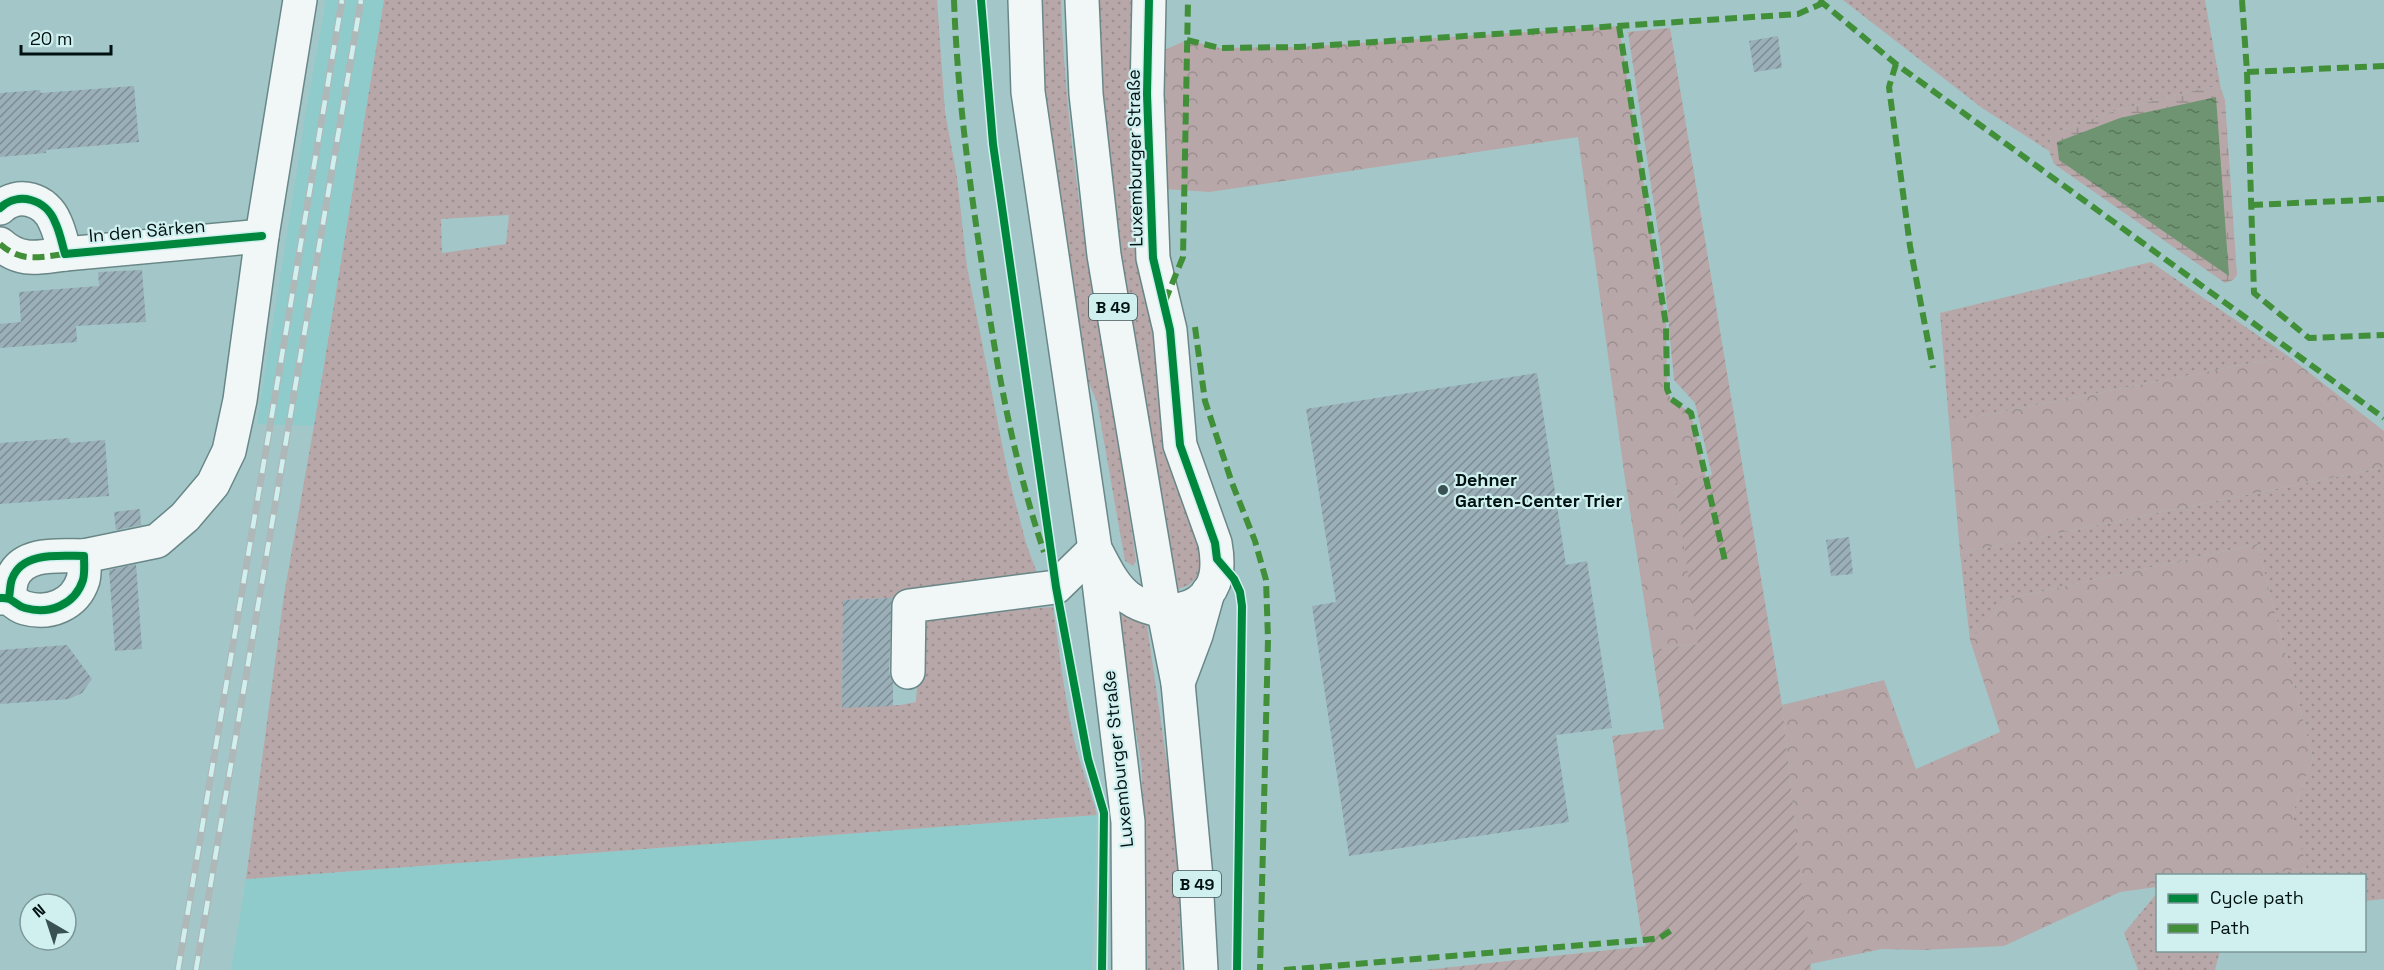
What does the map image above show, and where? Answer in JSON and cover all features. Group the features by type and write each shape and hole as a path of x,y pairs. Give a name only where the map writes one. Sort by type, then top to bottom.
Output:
{"main road":[{"path":"84,556 83,580 70,602 49,611 24,608 4,598 12,578 23,563 44,557 84,556 157,541 185,517 213,484 229,451 240,400 262,236 300,0"},
{"name":"Luxemburger Straße","path":"1025,0 1028,92 1095,549 1128,822 1129,970"},
{"name":"Luxemburger Straße","path":"1082,0 1086,94 1104,255 1178,683 1196,878 1201,970"},
{"name":"Luxemburger Straße","path":"1149,0 1147,94 1153,258 1170,330 1180,445 1215,543 1217,558 1216,578 1208,592 1178,683"},
{"name":"In den Särken","path":"0,208 18,198 36,200 55,220 64,254"},
{"name":"In den Särken","path":"0,244 10,254 27,258 262,236"},
{"path":"908,672 909,606 1056,587 1095,549"},
{"name":"Luxemburger Straße","path":"1095,549 1112,578 1128,597 1142,605 1164,612"},
{"path":"1164,612 1177,611 1196,604 1208,592"}],"shaded area":[{"path":"326,0 384,0 314,426 257,424 306,111"},
{"path":"1097,815 1092,970 231,970 246,879"}],"green space":[{"path":"384,0 937,0 945,112 957,177 967,267 1008,474 1026,543 1037,573 892,598 843,600 842,707 900,705 916,702 921,615 1053,607 1073,735 1097,815 246,879 284,595","holes":["509,215 506,244 442,253 441,219"]},
{"path":"1033,0 1061,0 1072,141 1091,281 1126,491 1136,561 1133,566 1125,561 1097,402 1082,367 1067,297"},
{"path":"1094,0 1134,0 1135,244 1152,312 1201,546 1201,573 1189,585 1178,589 1172,583 1110,190"},
{"path":"1843,0 2205,0 2221,89 2209,87 2117,110 2051,135 2049,151 1982,108"},
{"path":"1619,26 1666,325 1667,389 1671,399 1691,413 1706,477 1675,483 1699,644 1652,650 1625,479 1578,137 1210,192 1164,189 1162,51 1187,40 1220,48 1299,47"},
{"path":"1670,28 1782,705 1811,970 1424,970 1646,946 1641,933 1612,736 1664,729 1652,650 1698,644 1675,483 1712,475 1695,403 1674,380 1663,264 1628,32"},
{"path":"2209,87 2221,89 2225,100 2237,275 2233,280 2225,283 2054,164 2049,151 2051,135 2117,110"},
{"path":"2151,262 2288,356 1949,422 1940,313"},
{"path":"2288,356 2384,431 2384,467 1960,553 1949,422"},
{"path":"2384,467 2384,899 2366,901 2366,874 2259,874 2306,868 2292,815 2313,758 2257,544 2007,599 1970,640 1960,553"},
{"path":"2257,544 2313,758 2292,815 2307,868 2265,874 2156,874 2156,887 2120,892 2004,946 1923,950 1882,949 1810,964 1782,705 1884,680 1916,769 2000,732 1970,640 2007,599"},
{"path":"1115,600 1147,625 1178,840 1181,970 1145,970 1142,769"},
{"path":"2156,894 2156,952 2220,952 2215,970 2138,970 2124,933"}],"water":[{"path":"2216,97 2229,276 2059,160 2057,142 2120,118"}],"building":[{"path":"1778,36 1782,68 1754,72 1749,41"},
{"path":"134,86 139,142 46,150 46,153 0,157 0,93 40,90 41,93"},
{"path":"142,270 146,322 76,326 77,342 0,348 0,324 21,322 19,292 99,286 98,272"},
{"path":"1537,373 1566,565 1587,561 1612,728 1556,735 1569,822 1349,856 1312,606 1336,602 1306,409"},
{"path":"69,438 70,443 105,440 109,496 0,504 0,443"},
{"path":"140,509 141,525 116,530 114,512"},
{"path":"1849,537 1853,574 1831,576 1826,540"},
{"path":"136,564 142,649 115,651 109,570"},
{"path":"892,598 889,672 893,683 893,706 842,708 843,600"},
{"path":"67,645 92,679 82,693 69,699 0,704 0,650"}],"railway":[{"path":"178,970 342,0"},
{"path":"196,970 361,0"}],"marked path":[{"path":"954,0 964,129 992,333 1014,444 1044,552"},
{"path":"1165,301 1183,257 1188,0"},
{"path":"1819,0 1896,64 2384,418"},
{"path":"2242,0 2247,72 2254,293 2309,338 2384,335"},
{"path":"1187,40 1220,48 1299,47 1798,14 1823,3"},
{"path":"1619,26 1666,325 1667,389 1671,399 1691,413 1725,561"},
{"path":"1896,64 1889,87 1910,246 1933,368"},
{"path":"2247,72 2384,66"},
{"path":"2251,205 2384,199"},
{"path":"0,244 15,254 23,256 65,254"},
{"path":"1195,327 1205,401 1232,483 1255,541 1266,580 1268,639 1260,970"},
{"path":"1284,970 1644,940 1660,938 1673,929"}],"cycle path":[{"path":"981,0 993,144 1056,587 1088,759 1104,813 1102,970"},
{"path":"1149,0 1147,94 1153,258 1170,330 1180,445 1215,543 1217,559 1234,579 1240,592 1242,606 1237,970"},
{"path":"0,208 15,200 31,200 38,203 51,214 65,254 262,236"},
{"path":"0,598 34,610 60,606 74,596 79,589 84,577 84,556 43,557 24,564 12,579 9,598"}],"place":[{"name":"Dehner Garten-Center Trier","path":"1443,490"}]}
